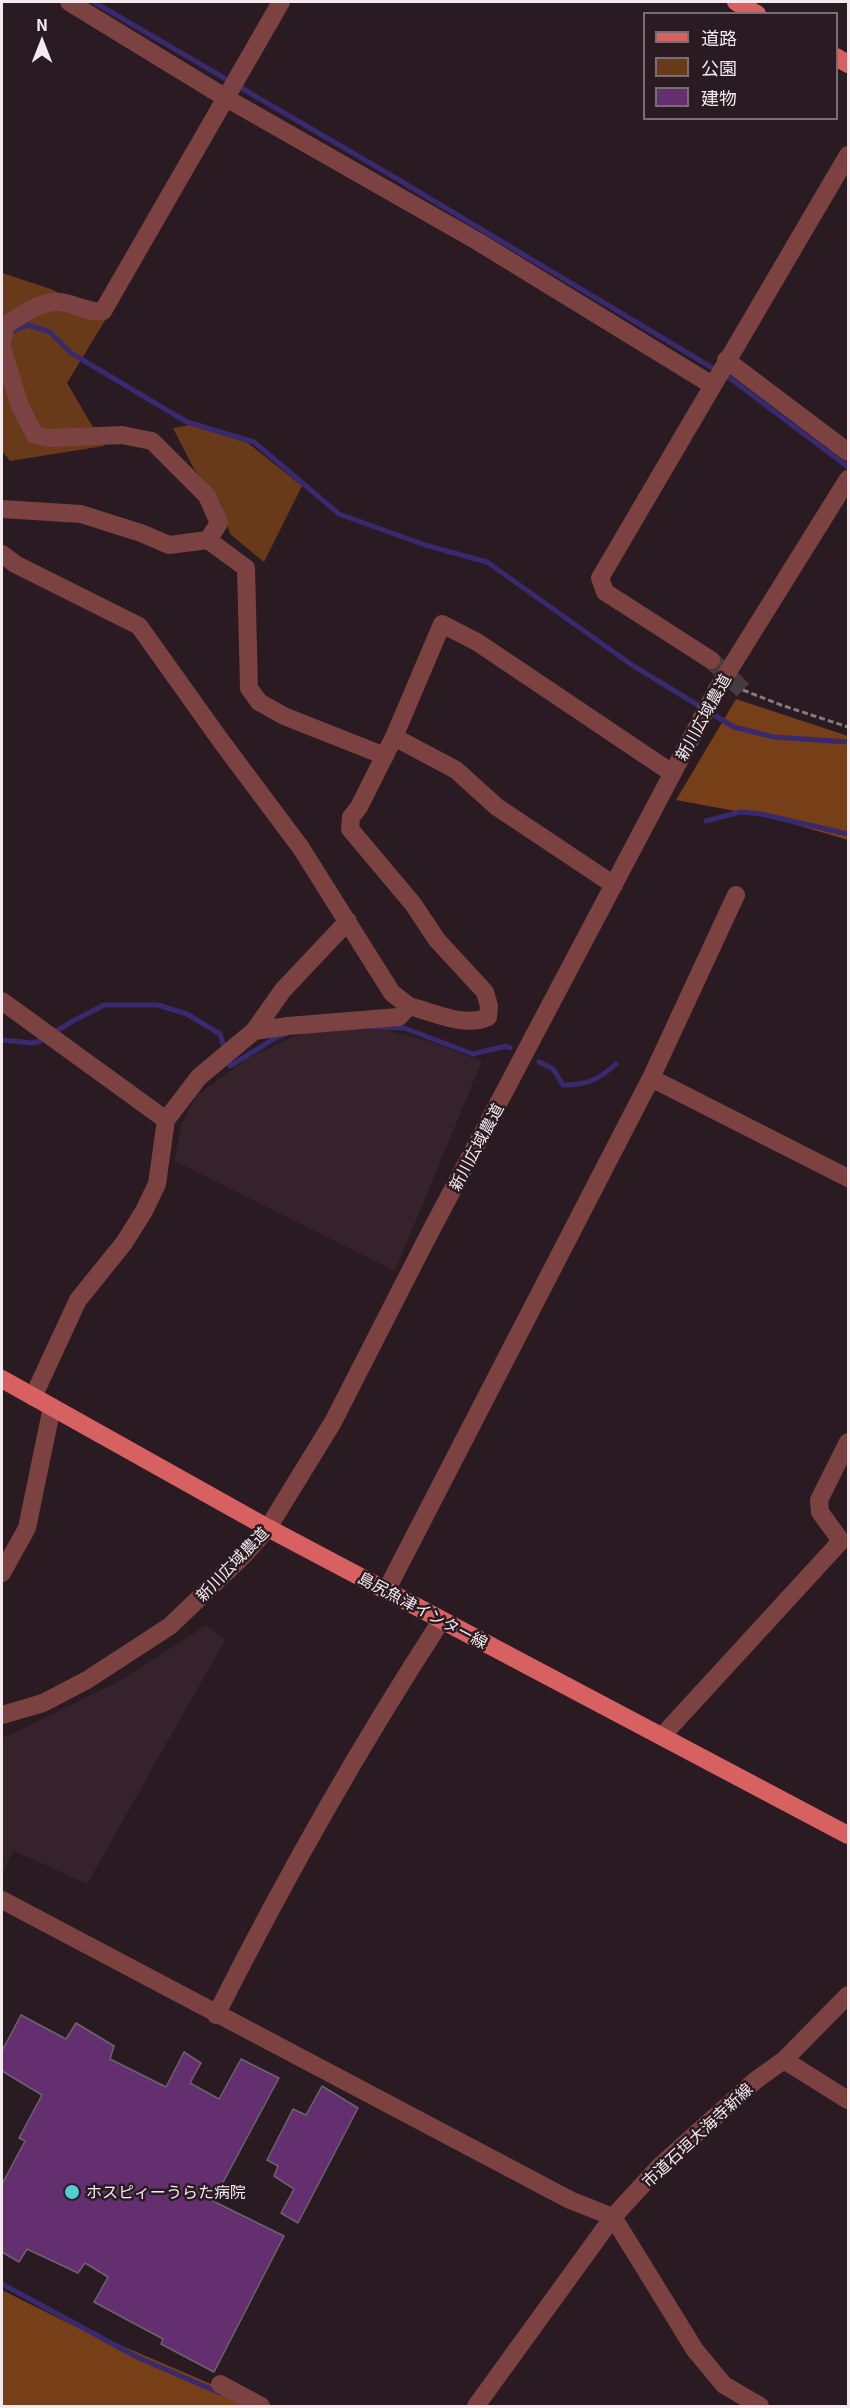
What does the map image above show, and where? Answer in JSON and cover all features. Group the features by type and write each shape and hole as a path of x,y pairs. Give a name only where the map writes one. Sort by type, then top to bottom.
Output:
{"main road":[{"path":"736,2 754,12"},
{"name":"島尻魚津インター線","path":"2,1379 268,1528 849,1835"}],"street":[{"path":"69,2 226,98 477,242 712,385"},
{"path":"2,342 6,325 35,307 52,302 67,303 92,312 103,311 281,2"},
{"path":"711,660 605,592 600,578 726,360 849,155"},
{"path":"2,348 20,406 35,435 51,438 122,435 152,441 207,496 219,523 208,540"},
{"path":"726,360 849,452"},
{"name":"新川広域農道","path":"2,1715 43,1704 87,1680 170,1626 244,1556 268,1528 333,1422 712,699 848,480"},
{"path":"2,509 81,513 169,545 208,540 246,568 249,688 259,702 284,716 385,756"},
{"path":"2,554 15,564 139,626 301,848 392,993 409,1006 465,1021 478,1021 488,1017 489,1006 485,992 437,940 413,904 350,829 351,817 394,737 442,624 477,642 672,773"},
{"path":"394,737 456,770 497,807 614,885"},
{"path":"386,1591 651,1078 736,895"},
{"path":"33,1397 78,1300 124,1243 144,1211 157,1184 166,1120 200,1077 254,1031 283,990 348,921"},
{"path":"2,1001 166,1120"},
{"path":"254,1031 399,1017 409,1006"},
{"path":"651,1078 849,1178"},
{"path":"2,1573 27,1527 52,1407"},
{"path":"663,1735 841,1541 820,1512 819,1500 849,1442"},
{"path":"216,2015 251,1946 353,1762 441,1620"},
{"path":"2,1900 570,2200 614,2217 695,2350 724,2385 760,2406"},
{"name":"市道石垣大海寺新線","path":"476,2406 614,2217 659,2167 756,2080 784,2060 849,1995"},
{"path":"784,2060 849,2100"},
{"path":"220,2384 261,2406"}],"path":[{"path":"743,690 849,727"}],"shaded area":[{"path":"736,699 848,736 848,840 773,818 676,800"},
{"path":"378,1028 429,1041 482,1061 395,1271 175,1161 181,1125 196,1096 248,1058 304,1032"},
{"path":"206,1625 225,1640 87,1884 13,1850 2,1875 2,1737 118,1682"},
{"path":"2,2290 66,2322 209,2383 252,2406 2,2406"}],"green space":[{"path":"2,273 51,289 107,317 67,383 104,446 10,461 2,451"},
{"path":"190,425 248,443 302,486 264,562 230,534 220,502 194,469 173,428"}],"building":[{"path":"21,2015 66,2039 76,2023 114,2046 110,2059 166,2087 184,2052 201,2063 190,2083 219,2099 241,2059 279,2078 213,2201 284,2236 214,2372 161,2344 163,2339 94,2302 108,2277 85,2263 78,2273 27,2249 19,2262 2,2252 2,2184 25,2141 19,2138 42,2095 2,2071 2,2051"},
{"path":"322,2086 358,2108 298,2223 281,2213 294,2189 274,2176 278,2166 267,2160 293,2109 306,2115"}],"waterway":[{"path":"94,2 394,177 731,379 848,467"},
{"path":"13,331 28,325 50,332 71,353 187,422 254,442 339,514 425,545 487,562 632,665 734,727 774,737 848,742"},
{"path":"706,821 740,812 761,814 848,834"},
{"path":"2,1040 32,1043 40,1041 104,1005 158,1005 187,1014 220,1034 230,1066 277,1037 286,1034"},
{"path":"373,1027 404,1028 473,1054 506,1046 510,1048"},
{"path":"539,1062 553,1069 563,1085 592,1080 616,1064"},
{"path":"2,2284 137,2357 220,2393"}],"tunnel":[{"path":"711,660 743,690"}],"place":[{"name":"ホスピィーうらた病院","path":"72,2192"}]}
